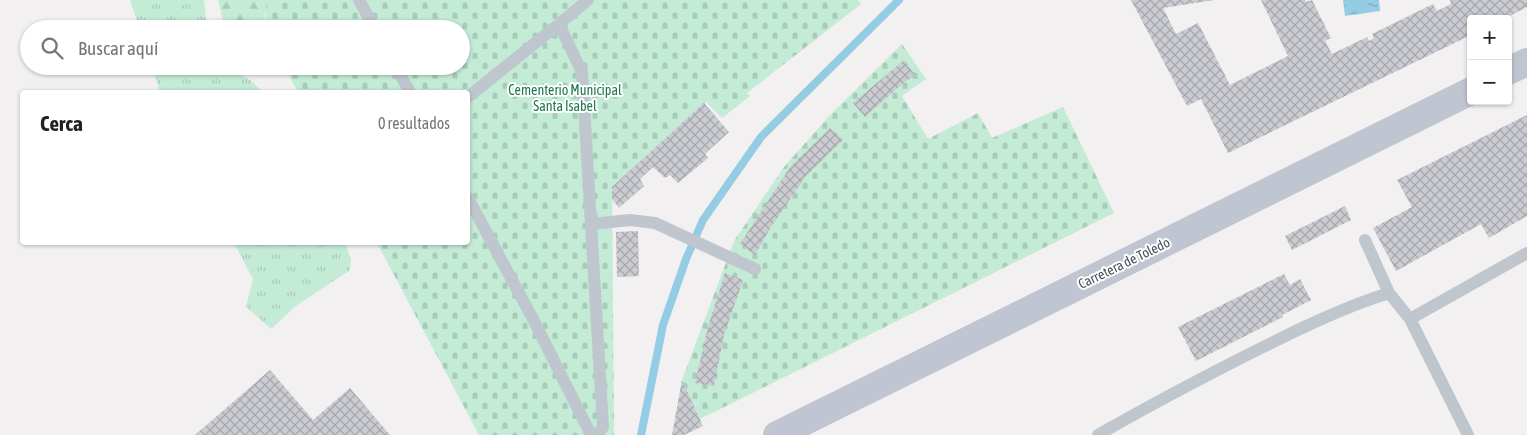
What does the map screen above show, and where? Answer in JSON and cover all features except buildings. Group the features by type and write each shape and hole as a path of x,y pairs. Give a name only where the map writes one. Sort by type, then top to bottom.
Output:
{"street":[{"path":"1512,70 1527,62"},
{"name":"Carretera de Toledo","path":"777,435 1467,93"}],"lane":[{"path":"359,0 369,20"},
{"path":"470,95 588,0"},
{"path":"559,24 582,72 603,427 597,435"},
{"path":"400,75 409,90"},
{"path":"470,202 591,435"},
{"path":"591,224 630,220 655,223 756,269"},
{"path":"1365,240 1389,293 1410,319 1468,435"},
{"path":"1410,319 1527,253"},
{"path":"1098,435 1167,395 1310,323 1389,293"}],"green space":[{"path":"130,0 204,0 206,20 137,20"},
{"path":"218,0 267,0 264,20 223,20"},
{"name":"Cementerio Municipal Santa Isabel","path":"267,0 858,0 861,4 747,93 750,96 722,118 706,102 612,187 614,435 479,435 378,245 470,245 470,90 297,90 289,75 470,75 470,20 265,20"},
{"path":"902,44 926,79 902,96 928,139 978,113 992,138 1063,107 1114,213 700,419 682,380 734,241 784,167 829,116"},
{"path":"155,75 241,75 261,90 159,90"},
{"path":"235,245 346,245 351,259 350,270 297,305 271,329 246,307 253,279"}],"water":[{"path":"1343,0 1379,0 1380,11 1345,16"}],"waterway":[{"path":"641,435 663,325 686,259 703,220 761,137 899,0"}]}
